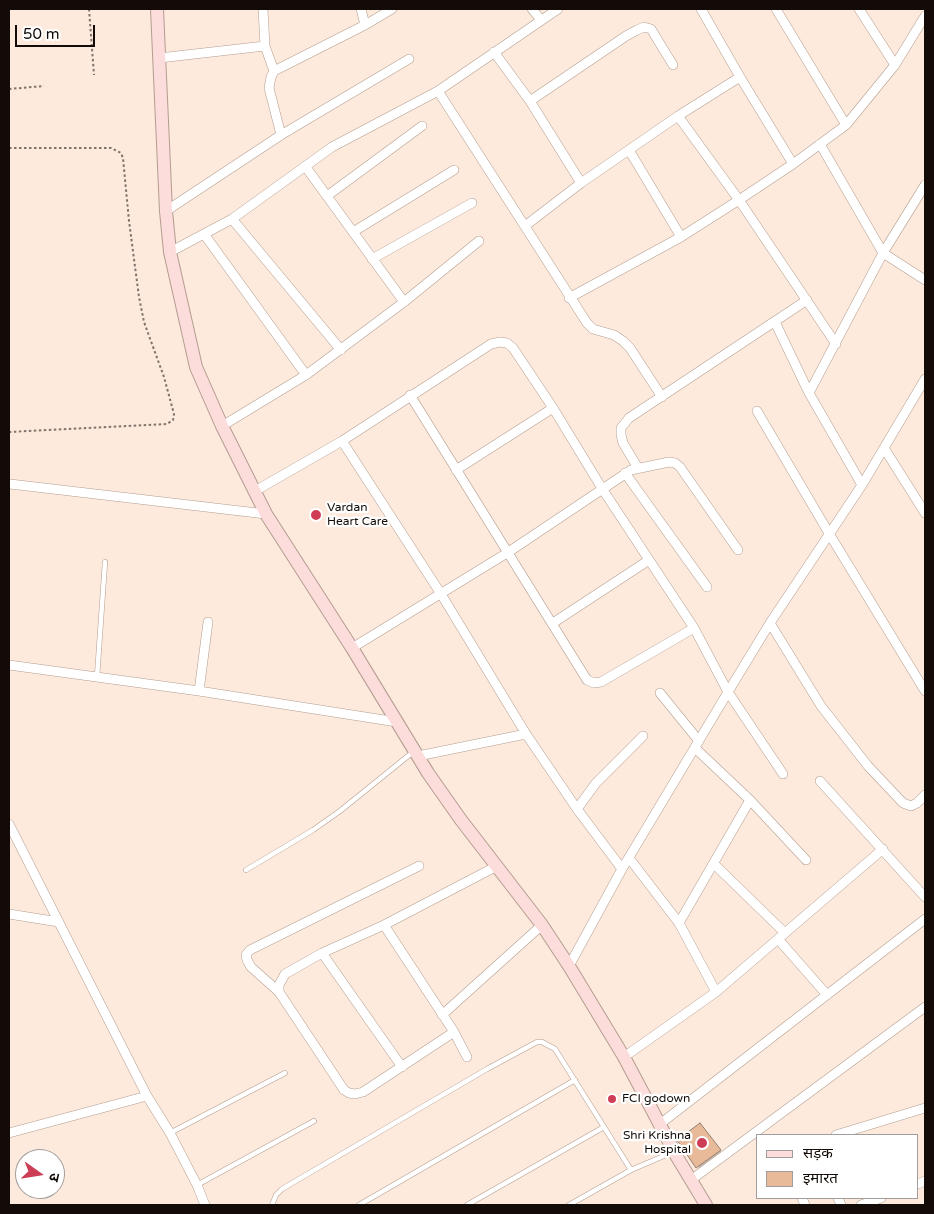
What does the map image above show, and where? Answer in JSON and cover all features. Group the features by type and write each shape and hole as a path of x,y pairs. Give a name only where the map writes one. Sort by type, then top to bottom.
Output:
{"street":[{"path":"157,9 166,211 170,252 196,367 222,426 266,514 352,648 416,754 461,820 542,925 569,966 624,1058 674,1152 706,1205"},
{"path":"263,9 265,46 274,71"},
{"path":"361,9 365,25"},
{"path":"281,135 270,88 271,77 274,71 365,25 392,9"},
{"path":"532,9 541,20"},
{"path":"170,252 232,219 332,147 438,91 558,9"},
{"path":"701,9 793,164"},
{"path":"776,9 846,125"},
{"path":"859,9 895,65"},
{"path":"569,298 680,237 793,164 846,125 895,65 925,16"},
{"path":"530,101 626,36 644,27 651,29 673,66"},
{"path":"159,58 265,46"},
{"path":"494,52 530,101 581,183"},
{"path":"166,211 281,135 409,59"},
{"path":"524,226 581,183 678,116 740,77"},
{"path":"438,91 586,323 593,329 614,335 630,348 662,396"},
{"path":"678,116 739,200 836,344"},
{"path":"327,196 422,126"},
{"path":"820,144 883,253 925,280"},
{"path":"629,150 680,237"},
{"path":"305,166 404,302"},
{"path":"353,232 454,170"},
{"path":"809,393 883,253 925,185"},
{"path":"372,259 472,203"},
{"path":"232,219 342,350"},
{"path":"204,234 306,375"},
{"path":"222,426 306,375 342,350 479,241"},
{"path":"638,468 623,443 621,434 621,428 629,418 807,300"},
{"path":"775,322 809,393 862,485"},
{"path":"255,491 342,441 491,344 507,343 513,348 554,408 604,490 694,628 728,692 782,774"},
{"path":"569,966 622,869 728,692 770,623 862,485 925,379"},
{"path":"410,395 587,680 594,683 601,682 694,628"},
{"path":"456,470 554,408"},
{"path":"757,411 925,691"},
{"path":"342,441 441,594 526,734 577,809 622,869"},
{"path":"884,448 925,513"},
{"path":"352,648 507,553 604,490 625,474 638,468 669,462 675,463 680,467 738,550"},
{"path":"625,474 707,587"},
{"path":"10,484 266,514"},
{"path":"552,624 649,560"},
{"path":"199,691 208,622"},
{"path":"770,623 821,706 874,772 903,803 911,806 925,795"},
{"path":"9,664 397,722"},
{"path":"660,693 697,745 806,860"},
{"path":"416,754 526,734"},
{"path":"577,809 596,783 643,736"},
{"path":"820,781 925,897"},
{"path":"679,923 750,800"},
{"path":"9,824 146,1096 170,1134 205,1205"},
{"path":"624,1058 716,992 883,849"},
{"path":"629,858 679,923 716,992"},
{"path":"714,864 781,936 827,995"},
{"path":"419,866 250,950 246,954 247,960 251,967 279,992 344,1090 349,1093 363,1092 454,1032"},
{"path":"279,992 279,985 285,974 322,953 384,925 497,866"},
{"path":"9,914 59,922"},
{"path":"660,1124 925,919"},
{"path":"384,925 454,1032 467,1057"},
{"path":"442,1015 542,925"},
{"path":"322,953 402,1067"},
{"path":"691,1180 925,1007"},
{"path":"9,1133 146,1096"},
{"path":"839,1134 925,1108"},
{"path":"861,1205 878,1199"}],"lane":[{"path":"97,677 105,562"},
{"path":"246,870 313,830 416,754"},
{"path":"272,1205 276,1195 282,1189 487,1069 537,1042 542,1042 555,1049 631,1170"},
{"path":"170,1134 285,1073"},
{"path":"359,1205 575,1080"},
{"path":"197,1186 314,1121"},
{"path":"467,1205 604,1127"},
{"path":"569,1205 631,1170 674,1152"}],"path":[{"path":"89,9 94,75"},
{"path":"9,89 44,86"},
{"path":"9,148 111,148 121,153 131,241 144,322 164,377 174,414 173,420 167,424 9,432"}],"building":[{"path":"700,1123 721,1150 696,1168 677,1140"}],"place":[{"name":"Vardan Heart Care","path":"316,515"},
{"name":"FCI godown","path":"612,1099"},
{"name":"Shri Krishna Hospital","path":"702,1143"}]}
